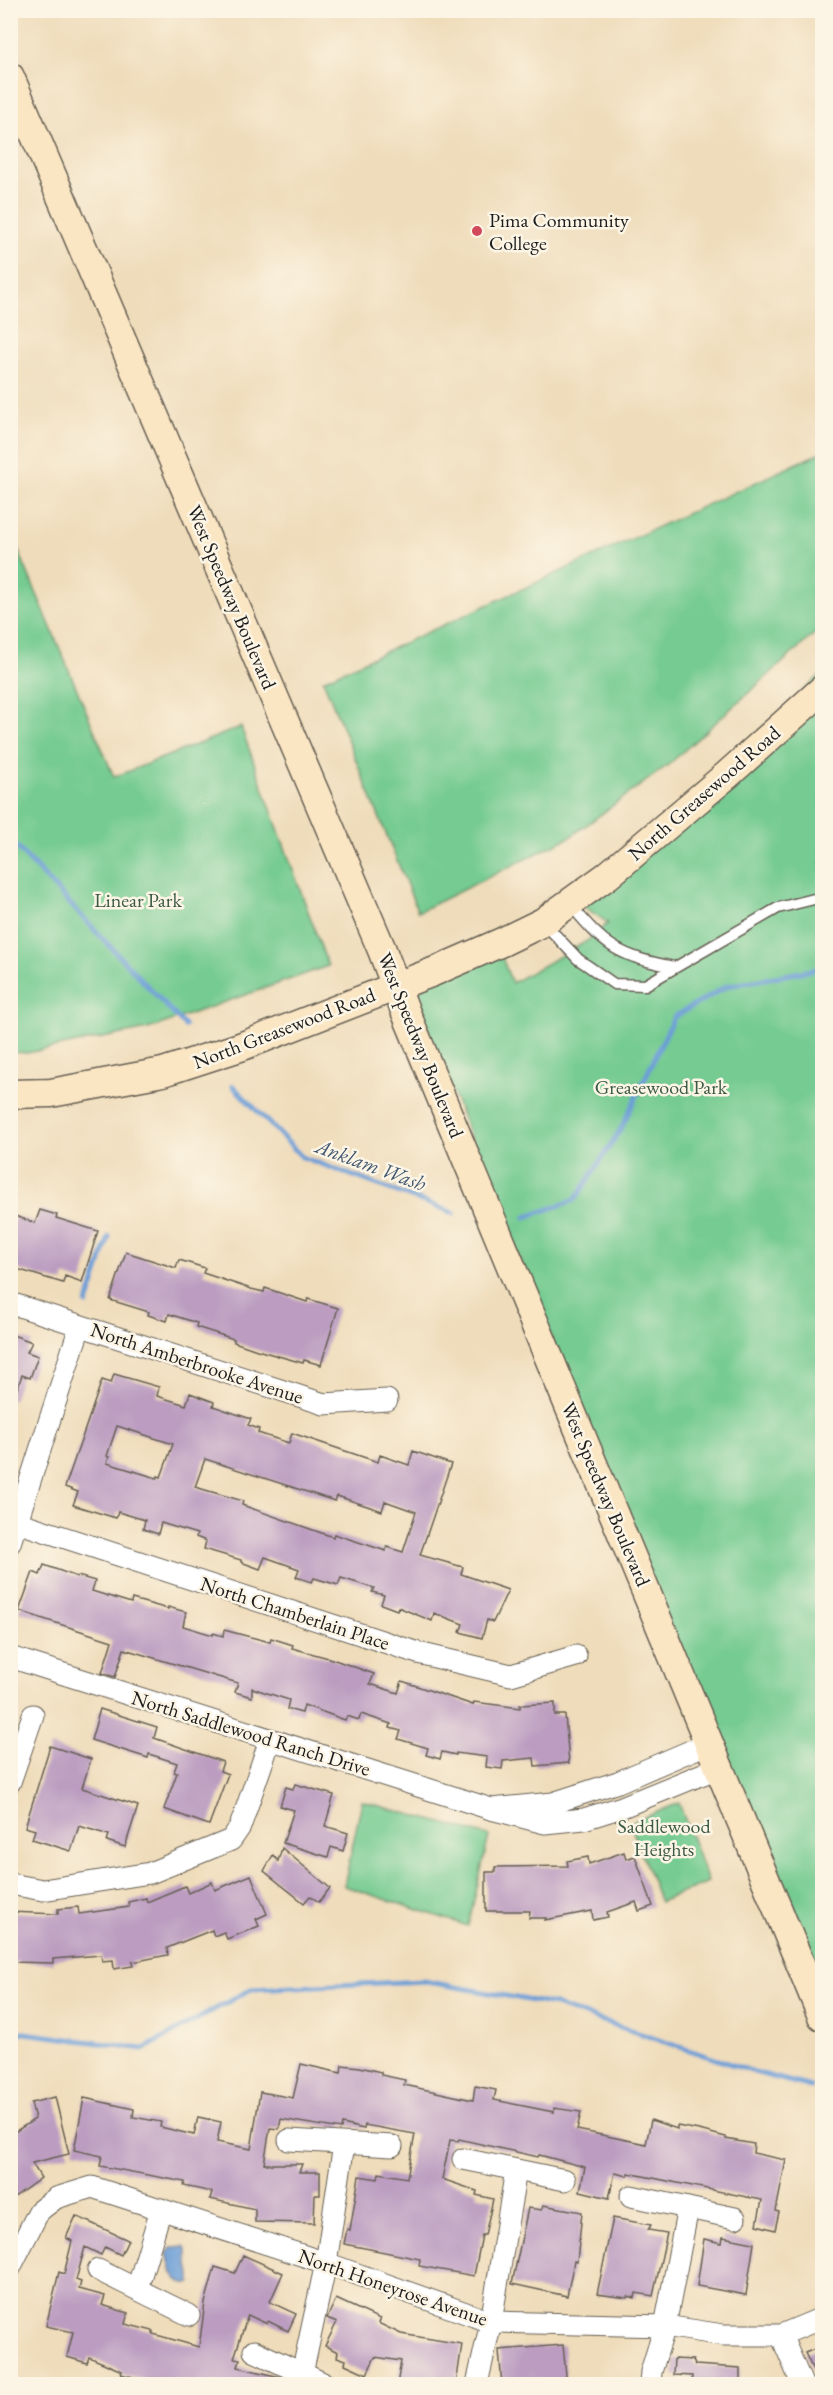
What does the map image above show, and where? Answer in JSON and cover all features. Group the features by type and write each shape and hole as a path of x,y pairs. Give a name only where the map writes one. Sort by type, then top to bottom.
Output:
{"main road":[{"name":"West Speedway Boulevard","path":"10,77 396,985 822,2016"},
{"name":"North Greasewood Road","path":"10,1094 51,1094 163,1072 240,1047 492,946 543,922 607,876 727,775 822,690"}],"street":[{"name":"North Amberbrooke Avenue","path":"10,1303 324,1404 387,1400"},
{"path":"10,1543 80,1326"},
{"name":"North Chamberlain Place","path":"17,1522 418,1653 511,1675 576,1656"},
{"name":"North Saddlewood Ranch Drive","path":"10,1658 491,1809 554,1803 714,1755"},
{"path":"10,1782 33,1716"},
{"path":"10,1884 43,1890 150,1873 233,1842 270,1740"},
{"path":"289,2140 393,2146"},
{"path":"302,2374 326,2263 344,2144"},
{"path":"463,2159 565,2180"},
{"path":"477,2385 491,2322 516,2170"},
{"name":"North Honeyrose Avenue","path":"10,2268 39,2211 56,2198 92,2187 326,2263 491,2322 665,2326 723,2335 781,2335 822,2319"},
{"path":"631,2196 735,2218"},
{"path":"650,2385 651,2372 665,2326 688,2208"},
{"path":"137,2289 161,2209"},
{"path":"98,2270 189,2315"},
{"path":"781,2335 802,2385"},
{"path":"254,2350 325,2385"}],"lane":[{"path":"543,922 578,959 614,984 645,985 778,908 822,897"},
{"path":"570,904 594,933 621,953 674,967"}],"green space":[{"path":"822,452 822,627 668,765 570,837 418,912 323,680"},
{"name":"Linear Park","path":"11,533 114,777 241,727 328,966 148,1029 27,1053 11,1052"},
{"name":"Greasewood Park","path":"822,674 822,2014 408,981 495,940 512,983 587,941 608,923 574,900"},
{"path":"362,1801 489,1836 468,1926 344,1886"},
{"name":"Saddlewood Heights","path":"679,1803 708,1882 660,1902 630,1823"}],"water":[{"path":"184,2246 187,2250 191,2283 185,2283 177,2278 171,2269 167,2253 173,2247"}],"building":[{"path":"40,1210 57,1215 56,1218 98,1231 82,1282 65,1276 63,1283 10,1267 10,1229 15,1216 35,1223"},
{"path":"126,1252 176,1268 179,1260 205,1268 203,1273 251,1289 264,1292 265,1288 307,1302 308,1299 338,1308 321,1365 304,1360 303,1363 257,1350 234,1342 234,1339 196,1327 197,1323 169,1314 167,1321 148,1315 149,1312 110,1300"},
{"path":"10,1334 32,1342 27,1352 38,1356 30,1378 22,1375 13,1400 10,1400"},
{"path":"114,1374 159,1387 157,1396 186,1405 190,1393 214,1402 213,1406 251,1419 248,1425 259,1429 258,1433 289,1443 292,1433 378,1462 380,1455 409,1465 413,1451 451,1464 420,1555 463,1567 461,1574 508,1590 493,1622 487,1620 482,1638 460,1632 463,1624 434,1613 432,1621 398,1607 397,1610 381,1604 384,1595 372,1592 374,1588 341,1578 338,1585 314,1578 312,1582 296,1577 299,1569 265,1557 260,1569 241,1562 241,1560 204,1549 206,1541 196,1537 197,1534 161,1523 158,1534 143,1529 145,1520 118,1512 116,1518 73,1505 78,1492 65,1487 102,1380 111,1383","holes":["117,1426 173,1444 161,1477 157,1478 107,1463 109,1457 107,1456","205,1459 335,1501 337,1496 382,1511 385,1501 416,1512 403,1552 387,1547 386,1551 334,1534 333,1537 242,1505 243,1501 195,1487"]},
{"path":"44,1565 95,1581 92,1591 131,1603 132,1599 186,1612 183,1626 213,1635 213,1633 223,1636 224,1630 270,1642 271,1638 293,1645 292,1648 374,1674 370,1684 398,1693 402,1681 473,1705 474,1702 520,1708 520,1705 555,1703 555,1715 565,1715 569,1763 535,1766 534,1758 503,1761 502,1769 486,1767 487,1757 442,1752 440,1759 426,1755 428,1748 398,1739 401,1731 390,1728 391,1724 361,1714 359,1720 347,1716 345,1720 304,1705 302,1713 287,1709 289,1700 252,1688 252,1697 235,1692 238,1683 124,1649 115,1677 102,1673 112,1641 19,1611 33,1572 40,1575"},
{"path":"100,1709 157,1727 154,1738 223,1762 220,1771 228,1774 209,1825 164,1809 177,1773 174,1772 177,1763 149,1754 148,1758 91,1740"},
{"path":"50,1746 91,1759 82,1788 138,1806 125,1847 107,1841 109,1835 79,1826 71,1851 32,1839 35,1830 25,1827"},
{"path":"295,1784 334,1795 325,1826 348,1833 343,1851 331,1847 328,1857 283,1843 294,1810 280,1806 286,1787 293,1789"},
{"path":"282,1848 330,1888 319,1902 310,1896 304,1903 264,1871 273,1855 278,1861"},
{"path":"624,1852 626,1859 635,1856 653,1906 639,1911 636,1902 607,1912 608,1917 593,1920 592,1911 545,1920 546,1918 529,1918 530,1911 486,1911 486,1872 495,1872 495,1867 568,1866 567,1861 588,1857 589,1864"},
{"path":"251,1875 267,1914 256,1919 259,1926 227,1939 224,1932 214,1936 212,1930 167,1948 168,1955 132,1962 133,1966 114,1969 113,1960 102,1961 101,1955 53,1959 53,1963 10,1962 10,1912 58,1914 58,1909 78,1907 79,1914 129,1907 128,1902 146,1898 147,1902 185,1886 188,1893 212,1882 215,1890"},
{"path":"301,2064 341,2073 342,2065 360,2067 381,2072 381,2075 405,2080 404,2085 473,2100 475,2086 496,2090 494,2100 554,2112 554,2108 581,2112 577,2130 646,2144 651,2120 677,2129 677,2126 699,2130 726,2137 726,2139 754,2144 753,2153 786,2160 776,2211 779,2212 775,2230 757,2225 762,2200 628,2173 628,2176 615,2173 609,2198 580,2191 585,2167 459,2139 458,2141 450,2140 442,2179 477,2191 476,2195 493,2199 485,2235 482,2235 474,2276 419,2266 420,2259 344,2244 347,2229 350,2230 359,2176 378,2179 379,2173 407,2178 415,2134 365,2125 364,2129 342,2124 341,2129 281,2119 279,2129 270,2128 264,2164 302,2164 299,2172 320,2172 320,2195 315,2195 314,2223 255,2222 255,2209 210,2199 212,2192 184,2186 185,2182 100,2166 102,2156 74,2150 84,2098 134,2109 133,2117 161,2122 160,2127 194,2135 198,2117 221,2122 217,2142 251,2149 260,2092 293,2098"},
{"path":"55,2097 69,2154 32,2163 41,2178 10,2200 10,2135 35,2119 31,2103"},
{"path":"543,2205 582,2212 577,2262 574,2261 567,2296 512,2284 528,2208 542,2210"},
{"path":"76,2216 128,2240 121,2255 105,2247 101,2255 85,2247 76,2280 81,2282 79,2289 105,2296 102,2305 128,2313 125,2324 199,2347 205,2303 215,2267 235,2273 243,2255 283,2273 270,2302 296,2314 288,2331 268,2321 267,2324 248,2315 234,2358 240,2359 238,2367 280,2377 286,2380 286,2385 152,2385 152,2382 121,2374 122,2371 89,2357 87,2363 67,2357 73,2332 46,2326 59,2272 64,2274 72,2241 66,2238"},
{"path":"613,2218 651,2225 648,2230 667,2233 653,2296 636,2293 635,2298 628,2296 627,2298 597,2294"},
{"path":"723,2237 754,2243 746,2295 697,2286 704,2239 722,2243"},
{"path":"336,2299 380,2319 378,2323 401,2334 462,2344 456,2385 397,2385 401,2361 375,2357 367,2374 345,2364 346,2360 337,2357 338,2352 325,2346 337,2322 327,2318"},
{"path":"563,2345 567,2385 502,2385 499,2350"},
{"path":"822,2346 822,2385 820,2385 805,2353"},
{"path":"674,2359 693,2360 695,2365 740,2368 740,2385 697,2385 697,2381 692,2381 692,2376 673,2375"}],"waterway":[{"name":"Anklam Wash","path":"10,840 185,1026"},
{"name":"Anklam Wash","path":"526,1217 575,1200 622,1127 674,1017 727,986 822,968"},
{"name":"Anklam Wash","path":"233,1086 302,1157 454,1213"},
{"path":"87,1304 109,1237"},
{"path":"10,2031 144,2049 251,1989 424,1981 555,2005 754,2072 811,2087"}],"place":[{"name":"Pima Community College","path":"477,231"}]}
